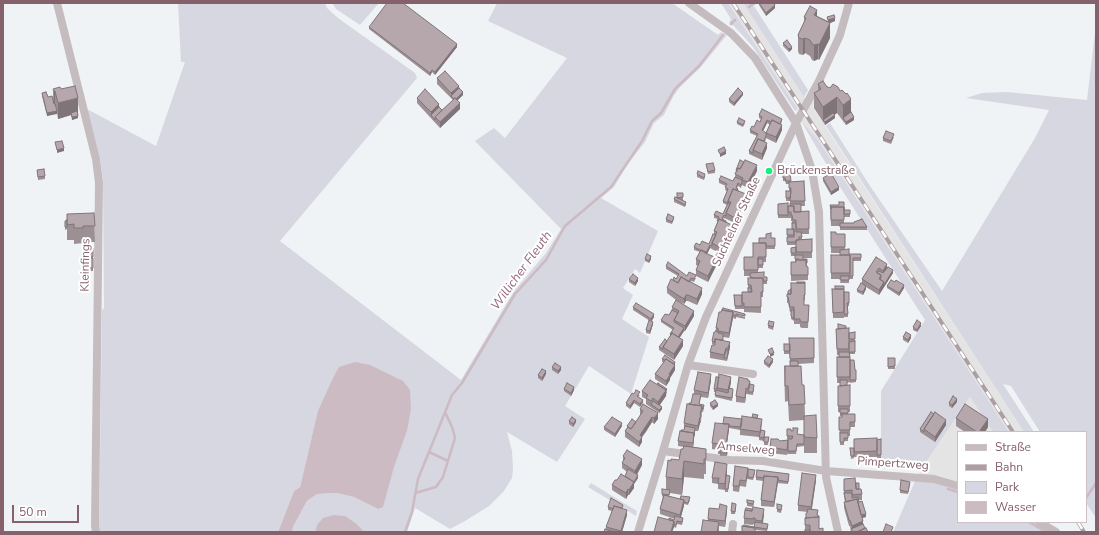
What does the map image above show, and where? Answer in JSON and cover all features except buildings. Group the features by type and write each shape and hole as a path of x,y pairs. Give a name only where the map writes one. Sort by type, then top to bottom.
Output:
{"street":[{"name":"Kleinfings","path":"57,3 96,159 100,183 96,532"},
{"path":"689,3 731,33 756,58 796,123 812,170 819,212 826,477 838,532"},
{"name":"Süchtelner Straße","path":"638,532 688,365 706,317 796,123 819,81 840,35 849,3"},
{"path":"688,365 753,374"},
{"name":"Amselweg","path":"663,451 729,460 763,461 826,471"},
{"name":"Pimpertzweg","path":"826,471 934,479 957,486"},
{"path":"1041,523 1056,532"}],"shaded area":[{"path":"728,3 743,3 809,104 813,97 815,100 813,106 814,109 1023,431 1008,431 818,140 801,121 803,116"},
{"path":"970,397 992,431 957,431 957,483 918,475"}],"green space":[{"path":"178,3 325,3 327,8 338,18 415,73 417,78 280,241 461,380 514,291 546,253 561,229 475,141 494,128 505,138 567,58 488,21 497,3 672,3 718,35 721,32 727,35 700,68 680,87 674,95 664,115 654,123 645,142 627,165 614,187 601,198 658,231 640,273 635,269 623,288 633,295 622,319 649,337 631,394 589,366 565,406 585,419 557,462 507,432 512,451 512,478 504,491 489,506 450,529 415,508 407,532 364,532 358,525 317,525 315,532 292,532 293,527 307,501 317,494 337,493 354,497 378,509 407,431 312,437 300,487 294,491 278,532 99,532 102,310 104,308 103,181 100,158 87,109 156,146 185,62 181,62"},
{"path":"332,3 379,3 360,25 336,9"},
{"path":"721,3 728,3 798,109 795,111 753,47 734,26 729,23 731,19"},
{"path":"743,3 757,3 754,6 808,90 804,97"},
{"path":"1096,24 1096,518 1087,504 1087,431 1039,431 1011,386 1003,384 1033,431 1023,431 826,126 830,123 870,186 942,291 1035,138 1049,110 966,98 982,93 1007,92 1087,100"},
{"path":"801,121 818,140 1008,431 992,431 970,397 923,467 881,461 881,391 925,320 835,179"},
{"path":"915,481 934,482 957,490 957,523 1036,523 1051,532 893,532"},
{"path":"591,483 637,511 636,516 588,487"}],"water":[{"path":"355,362 370,365 403,381 410,390 411,409 407,431 394,467 383,507 378,509 354,497 337,493 317,494 307,501 293,527 292,532 278,532 294,491 300,487 318,411 339,367"},
{"path":"334,515 345,516 358,525 364,532 315,532 317,525 323,518"}],"waterway":[{"name":"Willicher Fleuth","path":"749,7 754,3"},
{"name":"Willicher Fleuth","path":"731,24 735,20"},
{"name":"Willicher Fleuth","path":"405,532 412,512 418,479 452,395 462,383 515,294 546,260 565,226 611,187 642,141 652,121 661,113 675,89 699,66 723,35"},
{"path":"415,493 436,487 443,477 455,438 445,412"},
{"path":"429,452 448,461"},
{"path":"1087,496 1096,483"},
{"path":"948,489 957,492"},
{"path":"1031,523 1046,532"}],"railway":[{"path":"733,3 1012,431"},
{"path":"1079,523 1084,532"}],"place":[{"name":"Brückenstraße","path":"769,171"}]}
